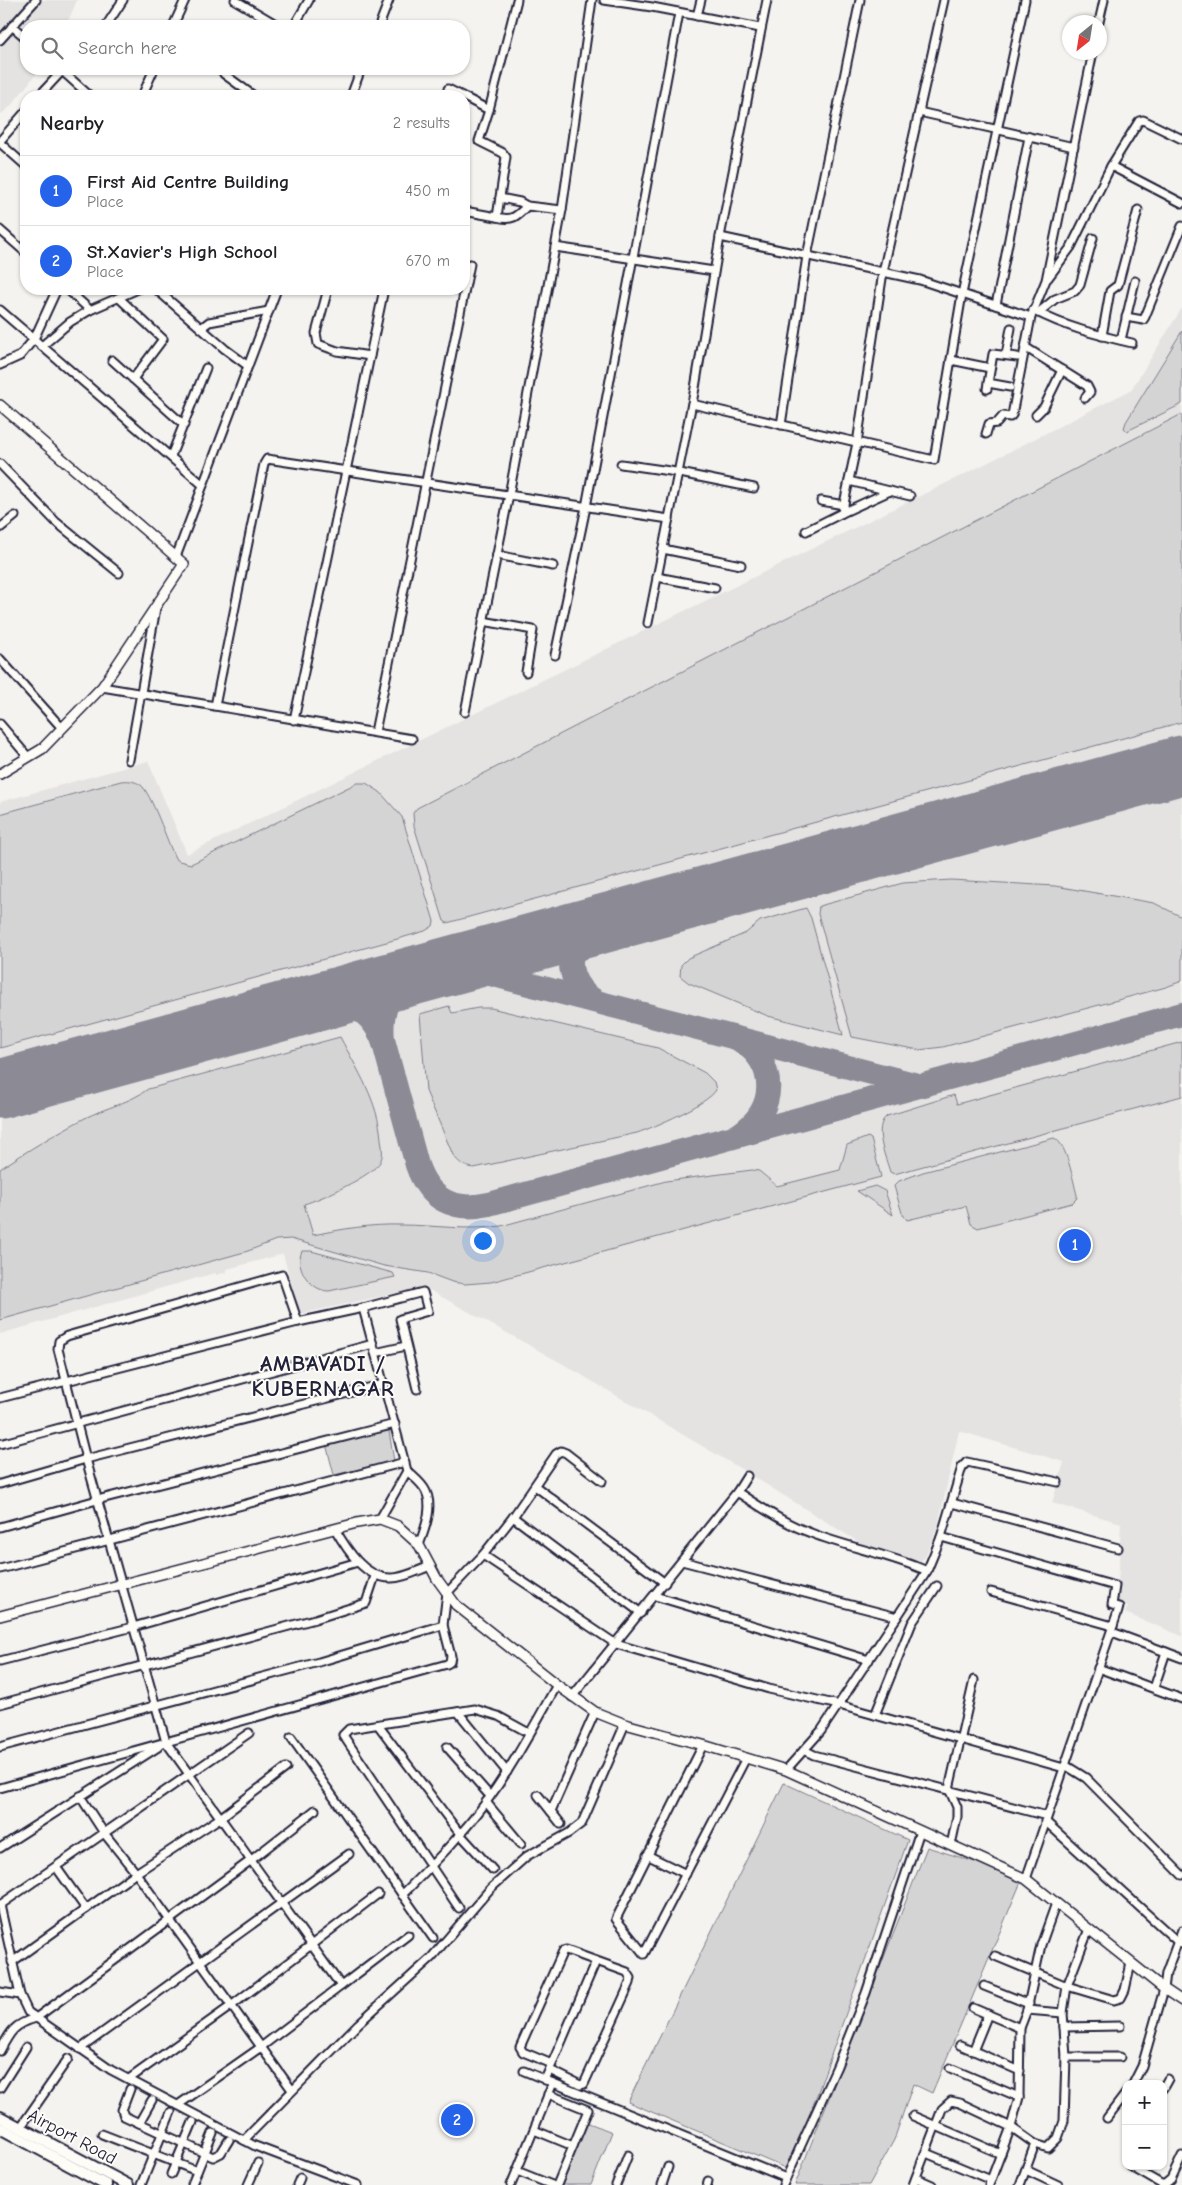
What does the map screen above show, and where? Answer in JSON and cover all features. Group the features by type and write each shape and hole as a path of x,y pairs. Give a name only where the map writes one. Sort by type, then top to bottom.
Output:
{"main road":[{"name":"Airport Road","path":"0,2117 20,2128 92,2177 128,2185"},
{"name":"Airport Road","path":"0,2128 106,2185"}],"street":[{"path":"0,40 36,0"},
{"path":"110,20 123,0"},
{"path":"176,20 185,0"},
{"path":"235,0 270,20"},
{"path":"297,20 308,0"},
{"path":"381,20 389,0"},
{"path":"497,217 506,157 503,153 481,144 478,140 489,110 517,0"},
{"path":"465,712 509,496 562,210 592,0"},
{"path":"604,0 653,3 680,13 760,28"},
{"path":"697,16 701,0"},
{"path":"648,623 692,404 720,237 767,0"},
{"path":"781,425 807,256 860,0"},
{"path":"842,513 857,443 884,272 944,0"},
{"path":"692,404 934,460 962,294 1025,0"},
{"path":"1101,15 1104,0"},
{"path":"555,655 586,507 680,13"},
{"path":"12,26 20,33"},
{"path":"986,434 989,424 999,422 1003,416 1011,416 1025,347 1034,313 1046,280 1091,60"},
{"path":"45,90 60,75"},
{"path":"66,75 83,90"},
{"path":"145,90 151,75"},
{"path":"225,75 246,90"},
{"path":"353,90 357,75"},
{"path":"470,100 489,110"},
{"path":"919,112 1074,147"},
{"path":"20,118 0,142 20,160"},
{"path":"1046,280 1071,246 1111,166 1139,121 1143,120 1182,139"},
{"path":"996,305 1030,137"},
{"path":"1111,166 1182,203"},
{"path":"500,198 520,202 527,206 562,210"},
{"path":"470,212 508,220 514,219 527,206"},
{"path":"1102,336 1110,291 1118,285 1138,210"},
{"path":"1126,317 1141,320 1145,317 1182,226"},
{"path":"0,230 20,247"},
{"path":"720,237 920,280 996,305 1034,313 1060,324 1132,343"},
{"path":"1034,313 1055,299 1075,291 1080,285 1093,238"},
{"path":"555,247 714,271"},
{"path":"1121,340 1135,281"},
{"path":"0,366 20,356 34,339 53,295"},
{"path":"74,295 90,310"},
{"path":"42,346 70,322 90,310 125,295"},
{"path":"163,295 248,366"},
{"path":"176,557 275,295"},
{"path":"326,295 316,333 318,344 337,351 370,356"},
{"path":"294,720 383,295"},
{"path":"374,732 464,295"},
{"path":"119,298 164,339 133,379"},
{"path":"0,310 203,485"},
{"path":"201,328 209,322 269,311"},
{"path":"1006,355 1011,328"},
{"path":"1025,347 1088,386 1090,392 1085,398"},
{"path":"1010,387 987,386 993,354 1017,357"},
{"path":"112,360 184,426"},
{"path":"951,360 990,368"},
{"path":"170,456 184,426 206,368"},
{"path":"1036,415 1044,407 1062,370"},
{"path":"0,405 184,564 102,687 42,749 1,770"},
{"path":"215,706 266,459 669,520"},
{"path":"0,464 56,522 119,573"},
{"path":"621,464 754,488"},
{"path":"849,481 910,496"},
{"path":"806,531 890,491"},
{"path":"821,501 844,505"},
{"path":"0,528 15,516"},
{"path":"663,549 741,565"},
{"path":"497,555 553,566"},
{"path":"657,577 715,588"},
{"path":"130,760 156,606"},
{"path":"483,621 533,630 526,672"},
{"path":"0,658 62,728"},
{"path":"102,687 412,739"},
{"path":"0,724 28,757"},
{"path":"298,1322 282,1275 67,1336 59,1341 58,1349 97,1500 166,1742 341,1986"},
{"path":"0,1398 423,1292 428,1311 400,1319 417,1389"},
{"path":"363,1308 408,1471 425,1489 428,1517 419,1545"},
{"path":"0,1444 373,1344"},
{"path":"375,1353 406,1346"},
{"path":"0,1484 86,1459 384,1384"},
{"path":"0,1528 97,1500 394,1424"},
{"path":"0,1788 447,1664 450,1662 451,1656 443,1626 447,1593 483,1556 513,1517 556,1454 561,1451 602,1481"},
{"path":"0,1569 405,1462"},
{"path":"786,1770 821,1731 927,1571 941,1537 962,1467 967,1462 1058,1482"},
{"path":"380,1519 408,1471"},
{"path":"572,1696 655,1596 737,1492 747,1476"},
{"path":"535,1486 665,1583"},
{"path":"737,1492 794,1526 810,1533 900,1559 927,1571"},
{"path":"952,1503 1118,1548"},
{"path":"513,1517 641,1613"},
{"path":"0,1616 380,1519 398,1526 419,1545 430,1566 456,1605 557,1685 595,1712 625,1724 703,1744 786,1770 1026,1879 1164,1989 1182,2001"},
{"path":"335,1529 358,1562 375,1576 393,1578 430,1566"},
{"path":"941,1537 1115,1586 1112,1604 1119,1607 1113,1629 1026,1879"},
{"path":"483,1556 616,1644 769,1689 839,1705 1064,1767 1086,1778 1182,1875"},
{"path":"682,1561 897,1617"},
{"path":"0,1661 133,1627 358,1562"},
{"path":"0,1704 144,1664 315,1620 366,1603 375,1576"},
{"path":"875,1715 912,1623 938,1586"},
{"path":"991,1592 1113,1629 1182,1658"},
{"path":"655,1596 869,1660"},
{"path":"0,1747 319,1662 443,1626"},
{"path":"1154,1688 1166,1652"},
{"path":"1098,1668 1182,1699"},
{"path":"951,1845 957,1817 957,1807 948,1789 974,1680"},
{"path":"402,1895 460,1834 488,1799 507,1772 557,1685"},
{"path":"460,1908 343,1735 349,1729 475,1709 486,1711 529,1733"},
{"path":"458,1712 507,1772"},
{"path":"551,1811 595,1712"},
{"path":"244,2140 358,2024 431,1958 490,1889 527,1856 569,1833 582,1823 625,1724"},
{"path":"378,1725 460,1834 492,1870"},
{"path":"249,1733 0,1905 12,1962 20,1995 28,2012 80,2049 129,2080 244,2140 347,2183 358,2185"},
{"path":"291,1737 433,1938"},
{"path":"0,1848 166,1742"},
{"path":"703,1744 616,1918 644,1954 746,1758"},
{"path":"447,1747 521,1844"},
{"path":"804,1750 814,1755 948,1789 1046,1819 1180,1943"},
{"path":"12,1962 136,1873 220,1818 286,1768"},
{"path":"538,1795 561,1824"},
{"path":"80,1796 104,1833 136,1873 292,2090"},
{"path":"0,2051 16,2026 23,2021 36,2018 315,1810"},
{"path":"524,2071 784,2182 836,2066 866,1993 920,1831"},
{"path":"80,2049 349,1854"},
{"path":"648,1855 686,1874"},
{"path":"56,1867 86,1909"},
{"path":"129,2080 231,2006 378,1894"},
{"path":"926,2153 990,2182 1011,2127 1019,2097 1020,2028 1028,2007 1041,1945 1056,1903"},
{"path":"932,2185 915,2182 942,2109 951,2101 960,2103 1011,2127 1035,2144 1048,2148 1058,2138 1064,2121 1066,2057 1063,2014 1066,1986 1089,1929"},
{"path":"1135,2080 1142,2066 1164,1989 1166,1973 1180,1943 1182,1930"},
{"path":"178,2105 261,2047 408,1934"},
{"path":"566,1950 596,1961 627,1972 631,1978 584,2084 580,2085 523,2052 521,2044 563,1951 566,1950"},
{"path":"995,1956 1066,1986 1114,2000 1121,1998 1131,1962"},
{"path":"545,2080 596,1961"},
{"path":"984,1986 1028,2007 1063,2014"},
{"path":"0,1992 20,1995"},
{"path":"973,2008 1020,2028"},
{"path":"973,2051 988,2014"},
{"path":"1064,2028 1120,2026"},
{"path":"960,2045 1020,2071"},
{"path":"0,2088 26,2047"},
{"path":"1066,2057 1120,2057"},
{"path":"20,2128 68,2059"},
{"path":"950,2068 1019,2097"},
{"path":"511,2185 553,2083"},
{"path":"130,2089 122,2112 124,2116 213,2157 218,2156 229,2140"},
{"path":"548,2094 588,2110 557,2185"},
{"path":"1108,2118 1122,2099"},
{"path":"139,2123 152,2100"},
{"path":"141,2185 171,2112"},
{"path":"912,2116 1001,2154"},
{"path":"172,2174 193,2122"},
{"path":"534,2130 573,2146"},
{"path":"192,2184 213,2133"},
{"path":"102,2134 197,2171"},
{"path":"1020,2185 1035,2144"},
{"path":"616,2185 628,2155"},
{"path":"1137,2170 1161,2184 1165,2184 1171,2179 1182,2156"},
{"path":"248,2185 258,2163"},
{"path":"662,2185 668,2167"},
{"path":"1026,2170 1053,2184"},
{"path":"517,2171 552,2185"}],"shaded area":[{"path":"0,0 77,0 69,20 20,20 20,75 35,75 23,90 20,90 20,94 10,107 0,115"},
{"path":"1182,308 1182,1636 1125,1613 1128,1606 1117,1604 1121,1523 1052,1503 1064,1462 959,1431 937,1529 925,1557 918,1564 865,1546 741,1469 563,1364 424,1287 300,1314 283,1254 227,1269 227,1272 216,1275 215,1273 0,1334 0,802 148,761 187,854 971,471 1131,390"},
{"path":"1182,331 1182,404 1127,431 1124,428 1126,422"},
{"path":"1182,414 1182,722 447,923 444,921 414,826 413,813 417,808"},
{"path":"121,781 131,781 141,785 150,798 175,858 191,864 357,783 366,783 380,792 402,817 434,921 433,926 425,931 401,938 0,1048 0,814"},
{"path":"951,880 1055,886 1154,903 1182,917 1182,981 1166,987 943,1047 919,1050 852,1037 818,914 819,906 903,883"},
{"path":"806,908 811,918 843,1035 768,1016 689,983 680,976 681,965 688,958 746,933 760,921"},
{"path":"449,1006 452,1013 478,1008 491,1008 658,1048 705,1073 714,1082 716,1090 703,1102 692,1108 637,1133 474,1168 467,1167 453,1155 426,1091 420,1014"},
{"path":"340,1037 360,1074 376,1112 382,1157 375,1168 367,1174 333,1192 304,1204 313,1235 379,1225 476,1228 501,1226 666,1181 752,1170 759,1171 777,1186 840,1170 847,1145 868,1137 871,1139 881,1177 491,1282 465,1284 452,1282 428,1273 384,1266 291,1239 276,1240 248,1251 0,1320 0,1169 74,1124 93,1114 134,1098 148,1089"},
{"path":"1182,1042 1182,1096 894,1174 890,1172 880,1135 883,1121 887,1116 954,1095 957,1104"},
{"path":"1054,1138 1063,1147 1071,1172 1077,1195 1077,1198 1072,1203 978,1228 971,1224 966,1206 907,1220 902,1213 894,1186 899,1181 923,1172"},
{"path":"875,1186 885,1191 893,1215 857,1191"},
{"path":"302,1251 311,1251 393,1273 395,1277 329,1291 322,1290 310,1283 302,1271 300,1258"},
{"path":"389,1431 394,1461 334,1475 326,1444"},
{"path":"784,1783 908,1840 790,2170 628,2102"},
{"path":"927,1847 1023,1877 932,2093 913,2084 894,2140 869,2185 795,2185"},
{"path":"581,2120 612,2132 591,2185 558,2185"}],"taxiway":[{"path":"601,923 579,940 571,958 571,967 577,983 589,997 597,1002 918,1085"},
{"path":"449,966 467,968 593,1001"},
{"path":"383,1040 382,1026 384,1014 392,996 407,983 430,971"},
{"path":"297,1007 325,1004 348,1005 368,1016 383,1040 417,1165 422,1177 428,1187 444,1201 465,1206 489,1204 1182,1014"},
{"path":"740,1134 761,1113 768,1088 767,1075 762,1062 741,1041"}],"runway":[{"path":"0,1089 1182,765"}],"place":[{"name":"First Aid Centre Building","path":"1075,1245"},
{"name":"St.Xavier's High School","path":"457,2120"}],"district":[{"name":"AMBAVADI / KUBERNAGAR","path":"323,1376"}]}
